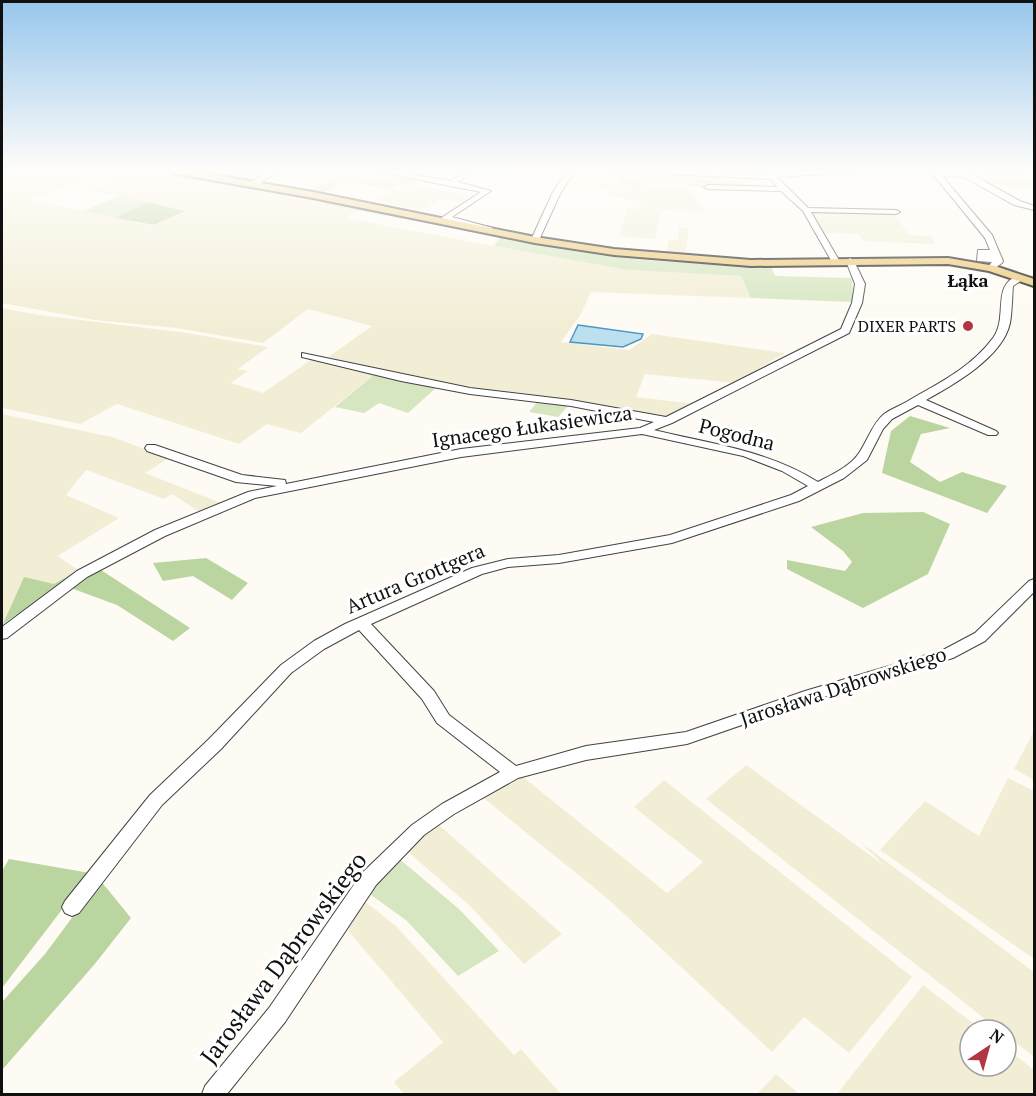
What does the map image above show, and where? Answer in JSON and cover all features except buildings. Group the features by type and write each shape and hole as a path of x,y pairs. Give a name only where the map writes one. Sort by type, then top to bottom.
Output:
{"main road":[{"path":"441,221 535,240 688,260 751,263 948,261 991,268 1035,283"}],"street":[{"path":"459,221 489,228 486,230"},
{"path":"535,240 544,221"},
{"path":"812,221 836,262"},
{"path":"974,221 992,243 999,261 991,268"},
{"name":"Ignacego Łukasiewicza","path":"2,634 82,574 160,533 252,495 471,451 642,431 668,421 846,331 857,303 860,284 850,261"},
{"name":"Artura Grottgera","path":"72,907 156,800 215,744 286,669 319,645 361,623 477,571 508,563 559,559 672,539 777,505 818,487 840,475 863,457 878,428 888,417 957,378 978,362 999,337 1007,316 1008,286 1020,278"},
{"path":"306,355 400,378 571,403 668,421"},
{"path":"918,401 992,434"},
{"name":"Pogodna","path":"642,431 674,440 744,453 782,466 818,487"},
{"name":"Ignacego Łukasiewicza","path":"151,448 240,479 263,483 308,482"},
{"name":"Jarosława Dąbrowskiego","path":"213,1095 277,1015 369,879 418,830 448,809 513,773 585,753 687,738 811,694 948,654 980,638 1035,584"},
{"path":"361,623 428,695 443,719 513,773"}],"shaded area":[{"path":"2,221 130,221 153,226 163,221 362,221 628,270 741,276 751,298 591,292 581,314 561,342 629,350 652,334 785,353 735,383 645,374 636,397 695,404 670,417 484,390 406,376 328,357 372,326 308,309 263,343 176,328 95,320 2,303"},
{"path":"624,221 659,221 655,239 620,236"},
{"path":"817,221 900,221 909,235 931,236 935,244 863,241 859,234 823,233"},
{"path":"679,228 689,228 685,257 666,255 669,240 678,240"},
{"path":"2,308 39,315 188,333 268,347 238,369 248,371 231,383 263,393 312,359 375,374 301,433 267,424 239,444 117,404 80,424 2,408"},
{"path":"2,414 112,437 169,458 145,473 221,503 201,513 172,494 164,499 86,470 66,495 119,518 58,556 78,570 54,584 24,578 2,628"},
{"path":"1034,731 1034,780 1014,769"},
{"path":"746,765 885,866 859,841 1034,972 1034,1057 1018,1044 1018,1018 984,1018 706,799"},
{"path":"523,777 667,893 703,862 634,807 664,780 912,977 849,1053 804,1017 772,1052 608,899 481,796 512,779"},
{"path":"1008,778 1034,791 1034,959 880,850 925,801 979,836"},
{"path":"439,825 562,934 524,964 470,906 406,850"},
{"path":"363,900 396,926 514,1055 521,1049 561,1094 404,1094 394,1082 443,1042 345,927"},
{"path":"923,985 966,1018 958,1018 958,1078 1018,1078 1018,1057 1034,1070 1034,1094 837,1094"},
{"path":"776,1074 799,1094 757,1094"}],"green space":[{"path":"133,221 163,221 154,225"},
{"path":"416,221 423,221 469,231"},
{"path":"500,237 634,259 771,266 775,276 852,278 853,302 751,298 741,276 628,270 494,246"},
{"path":"375,374 437,387 408,413 379,403 364,413 335,407"},
{"path":"537,402 568,406 558,417 529,412"},
{"path":"910,416 950,428 921,434 910,462 940,482 962,472 1007,486 987,513 882,473 891,431"},
{"path":"923,512 950,524 928,574 863,608 787,569 787,560 845,571 852,562 843,551 811,527 863,513"},
{"path":"206,558 248,583 232,600 193,576 163,581 153,563"},
{"path":"78,570 80,572 3,624 24,577 54,584"},
{"path":"101,570 190,628 173,641 117,605 68,587"},
{"path":"397,857 459,909 499,951 458,976 407,921 367,892"},
{"path":"9,859 90,873 2,988 2,871"},
{"path":"100,880 131,918 94,965 2,1070 2,1002 45,954"}],"water":[{"path":"578,325 643,334 641,339 623,347 570,342"}],"place":[{"name":"DIXER PARTS","path":"968,326"}],"district":[{"name":"Łąka","path":"968,280"}]}
